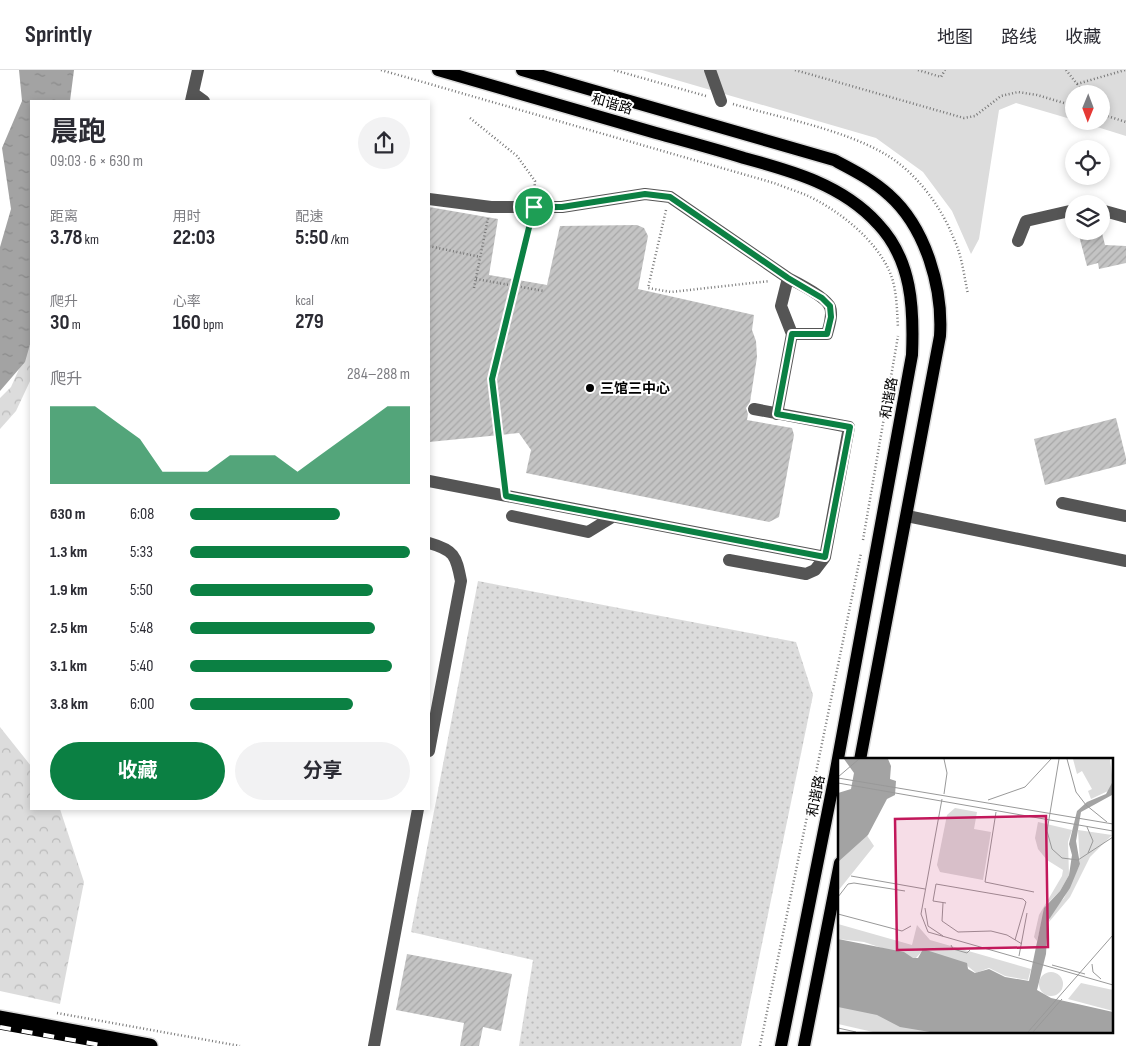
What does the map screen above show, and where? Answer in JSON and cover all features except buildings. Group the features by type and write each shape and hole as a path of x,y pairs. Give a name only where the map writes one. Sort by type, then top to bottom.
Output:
{"highway":[{"path":"0,1018 150,1046"}],"main road":[{"name":"和谐路","path":"438,70 763,163 818,181 844,196 878,223 894,244 903,263 909,284 912,306 912,355 838,758"},
{"name":"和谐路","path":"522,70 834,160 866,177 890,195 910,219 927,254 939,292 940,336 860,758"},
{"name":"和谐路","path":"781,1046 838,759"},
{"path":"804,1046 838,873"}],"street":[{"path":"192,97 198,70"},
{"path":"710,70 721,100"},
{"path":"430,199 491,207 562,207 645,194 670,197 788,278 822,298 830,306 831,317 827,334 792,334"},
{"path":"1018,242 1026,221 1065,212"},
{"path":"1110,213 1126,217"},
{"path":"777,414 792,334 782,306 788,278"},
{"path":"729,560 806,574 815,570 825,557 850,427 754,409"},
{"path":"430,481 825,557"},
{"path":"1062,503 1126,516"},
{"path":"512,516 588,532 614,516"},
{"path":"907,516 1126,561"},
{"path":"430,543 449,550 458,565 461,581 430,746"},
{"path":"374,1046 418,810"}],"path":[{"path":"381,70 774,183 807,196 841,216 862,233 881,254 892,276 899,334 863,540"},
{"path":"795,70 964,118 975,116 1001,96 1018,92 1037,95 1065,103"},
{"path":"918,70 941,77 945,70"},
{"path":"1066,70 1077,84 1125,70"},
{"path":"1110,117 1126,122"},
{"path":"470,118 516,156 535,180 534,207 492,379 506,496"},
{"path":"670,197 648,288 671,292 763,282"},
{"path":"474,288 489,214"},
{"path":"430,246 480,257"},
{"path":"476,279 544,291"},
{"path":"760,1046 862,550"},
{"path":"48,1011 240,1046"}],"green space":[{"path":"642,70 1126,70 1126,136 1107,130 1110,130 1110,85 1065,85 1065,117 1016,103 999,110 979,239 971,254 952,211 923,172 876,138"},
{"path":"30,344 30,381 16,411 0,429 0,398 11,387"},
{"path":"478,581 796,642 813,695 741,1046 519,1046 533,960 411,932"},
{"path":"0,727 30,765 30,810 60,810 84,882 60,1004 0,991"}],"water":[{"path":"19,70 74,70 70,100 30,100 30,344 25,362 0,391 0,247 11,209 2,148 22,101"}],"railway":[{"path":"0,1027 106,1046"}],"place":[{"name":"三馆三中心","path":"590,388"}],"route":[{"path":"645,194 670,197 788,278 822,298 830,306 831,317 827,334 792,334 777,414 850,427 825,557 506,496 492,379 534,207 562,207 645,194"}]}
